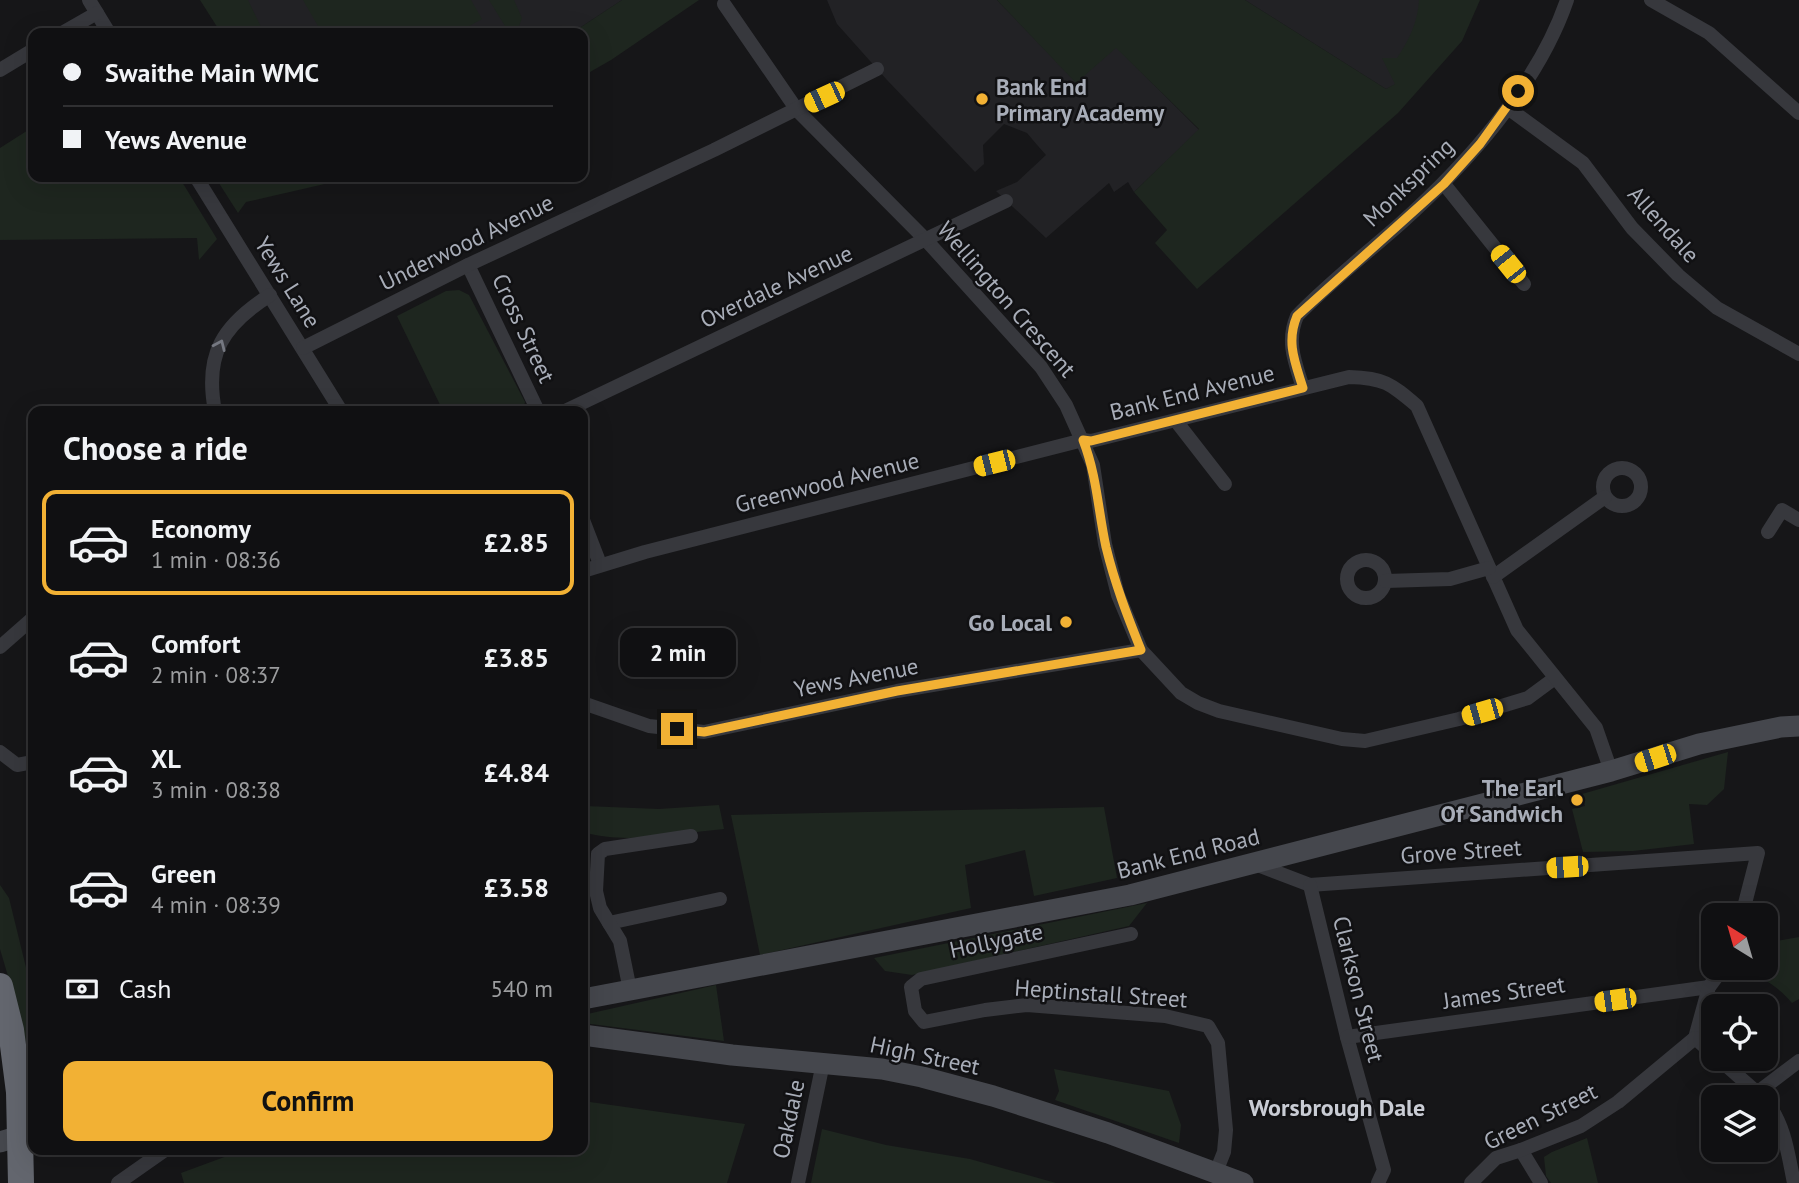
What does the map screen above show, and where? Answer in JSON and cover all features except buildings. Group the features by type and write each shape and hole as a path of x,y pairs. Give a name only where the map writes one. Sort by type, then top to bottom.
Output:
{"highway":[{"path":"0,986 11,1030 19,1092 17,1137 22,1183"}],"street":[{"name":"Monkspring","path":"1303,388 1294,365 1291,344 1292,328 1297,316 1444,184 1480,144 1508,108 1540,57 1567,0"},
{"path":"1651,0 1709,33 1798,109"},
{"name":"Wellington Crescent","path":"724,4 797,110 926,240 1041,367 1066,405 1093,465 1105,544 1118,595 1141,650 1181,693 1219,711 1342,739 1365,741 1459,719 1528,698 1555,678"},
{"path":"68,28 93,6 106,28"},
{"path":"0,70 28,53"},
{"name":"Underwood Avenue","path":"303,348 468,265 797,110 877,69"},
{"name":"Allendale","path":"1508,108 1583,163 1632,228 1678,275 1717,308 1799,354"},
{"name":"Yews Lane","path":"199,182 338,406"},
{"path":"1444,184 1524,284"},
{"name":"Overdale Avenue","path":"576,406 1006,201"},
{"name":"Cross Street","path":"468,265 536,406"},
{"path":"214,406 211,388 214,360 225,334 244,312 270,295"},
{"name":"Bank End Avenue","path":"1083,440 1091,441 1176,421 1349,377 1373,377 1392,385 1417,406 1517,630 1596,728 1611,771"},
{"path":"1176,421 1225,484"},
{"name":"Greenwood Avenue","path":"588,569 1083,440"},
{"path":"1386,581 1450,579 1491,573 1605,497"},
{"path":"1768,532 1782,510 1799,520"},
{"path":"588,533 600,564"},
{"path":"0,648 28,623"},
{"name":"Yews Avenue","path":"588,705 649,726 704,732 897,691 1141,650"},
{"name":"Bank End Road","path":"588,998 1130,895 1611,771 1699,744 1781,727 1799,726"},
{"path":"0,752 17,765 28,763"},
{"path":"631,990 620,941 600,908 596,891 598,854 605,849 691,836"},
{"name":"Grove Street","path":"1255,864 1310,885 1758,853 1745,903"},
{"name":"Clarkson Street","path":"1310,885 1347,1037 1384,1170 1378,1183"},
{"path":"609,923 720,899"},
{"name":"Hollygate","path":"924,1022 915,1011 911,987 921,979 1130,934"},
{"path":"1701,1043 1695,1038 1709,988 1715,980"},
{"name":"James Street","path":"1347,1037 1709,988"},
{"name":"Heptinstall Street","path":"924,1022 1027,1005 1165,1016 1208,1026 1218,1043 1226,1130 1224,1152 1216,1172"},
{"name":"High Street","path":"588,1036 719,1054 882,1069 922,1077 993,1096 1108,1133 1243,1183"},
{"name":"Green Street","path":"1471,1183 1496,1158 1581,1126 1618,1102 1695,1038"},
{"path":"1774,1085 1799,1061"},
{"name":"Oakdale","path":"798,1183 823,1063"},
{"path":"1733,1071 1748,1085"},
{"path":"1778,1120 1784,1133 1794,1183"},
{"path":"1521,1150 1541,1183"},
{"path":"118,1183 158,1155"}],"shaded area":[{"path":"200,0 248,0 262,28 218,28"},
{"path":"224,0 622,0 580,28 237,28"},
{"path":"303,0 471,0 482,19 466,28 319,28"},
{"path":"489,0 514,0 522,18 518,28 505,26"},
{"path":"622,0 699,0 588,73 588,28 580,28"},
{"path":"827,0 997,0 1076,82 1116,47 1199,130 1134,192 1128,182 1114,192 1109,183 1046,238 996,191 1017,182 1046,155 1027,133 1004,124 983,145 984,164 975,172 837,24"},
{"path":"997,0 1245,0 1386,89 1395,84 1382,58 1397,58 1415,23 1419,0 1480,0 1462,41 1398,113 1197,289 1155,243 1167,230 1134,192 1199,129 1116,48 1076,83"},
{"path":"1245,0 1450,0 1396,84 1386,89"},
{"path":"28,130 28,182 182,182 217,239 199,260 197,238 0,240 0,148"},
{"path":"218,182 333,182 246,202 238,213"},
{"path":"459,290 469,295 525,402 524,406 441,406 397,316 446,291"},
{"path":"1728,752 1724,789 1707,805 1689,804 1694,844 1633,851 1583,852 1572,809 1585,806 1582,794"},
{"path":"719,805 724,829 653,837 600,836 588,833 588,806 659,809"},
{"path":"1104,807 1117,878 1034,896 1025,850 965,865 971,908 760,955 731,815"},
{"path":"0,885 9,898 28,976 28,1058 23,1027 0,949"},
{"path":"1147,903 1129,926 912,975 885,971 874,958"},
{"path":"1799,937 1799,999 1792,1003 1765,980 1778,980 1778,941"},
{"path":"716,985 724,1041 588,1024 588,1014"},
{"path":"1054,1069 1169,1091 1181,1125 1179,1143 1055,1100 1059,1091"},
{"path":"588,1102 745,1124 727,1183 184,1183 181,1173 230,1155 588,1155"},
{"path":"822,1129 886,1145 970,1159 1056,1183 811,1183"},
{"path":"1587,1138 1598,1183 1551,1183 1546,1176 1544,1157"}],"place":[{"name":"Bank End Primary Academy","path":"982,99"},
{"name":"Go Local","path":"1066,622"},
{"name":"The Earl Of Sandwich","path":"1577,800"}],"district":[{"name":"Worsbrough Dale","path":"1337,1107"}],"route":[{"path":"677,729 704,732 897,691 1141,650 1118,595 1105,544 1093,465 1083,440 1091,441 1201,415 1303,388 1294,365 1291,344 1292,328 1297,316 1444,184 1480,144 1518,91"}]}
